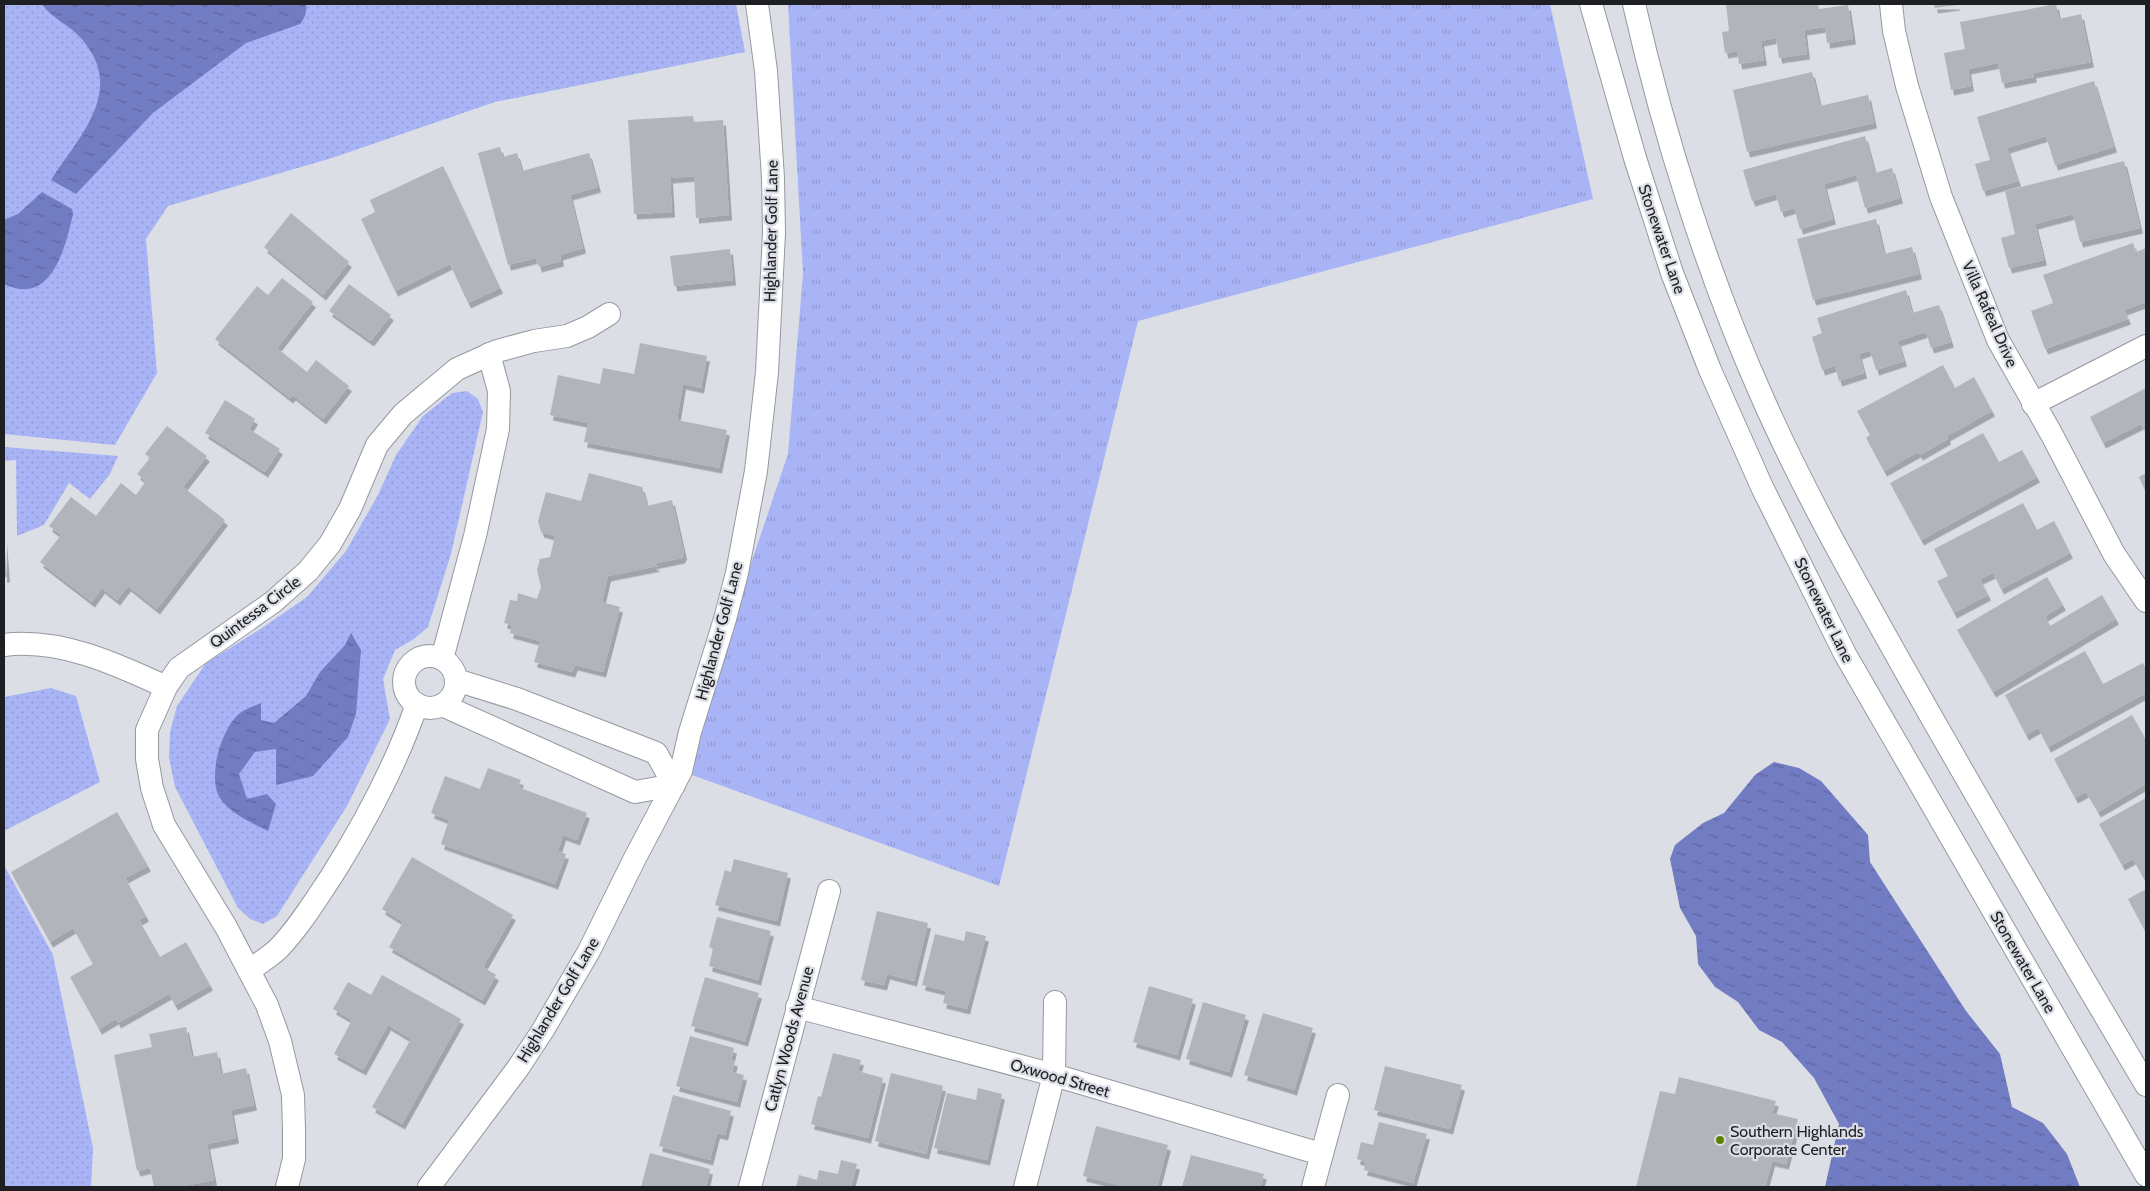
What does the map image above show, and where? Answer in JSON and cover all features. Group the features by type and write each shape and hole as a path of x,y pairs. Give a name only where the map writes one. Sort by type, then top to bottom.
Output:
{"street":[{"name":"Highlander Golf Lane","path":"429,1187 543,1030 589,951 681,771 690,732 708,678 737,573 763,421 772,277 773,178 766,71 757,4"},
{"name":"Stonewater Lane","path":"1591,4 1635,158 1672,273 1710,370 1762,486 1845,654 2146,1175"},
{"path":"1634,4 1652,77 1701,236 1743,352 1784,444 1847,566 2003,846 2146,1085"},
{"name":"Villa Rafeal Drive","path":"1891,4 1894,32 1907,86 1941,197 1998,340 2052,435 2114,554 2146,601"},
{"name":"Quintessa Circle","path":"287,1187 294,1160 293,1095 280,1041 267,1006 226,927 164,825 152,788 147,759 147,730 166,687 179,668 266,607 308,572 330,544 350,509 377,445 403,414 457,369 489,354 534,341 567,336 588,327 609,314"},
{"path":"2033,404 2146,346"},
{"path":"442,659 475,536 498,429 499,390 489,354"},
{"path":"4,645 23,642 54,646 95,658 166,687"},
{"path":"426,657 442,659 449,664 456,680 454,692 442,705 434,708 417,704 406,691 406,674 417,660 426,657"},
{"path":"442,705 635,792 674,785 656,753 541,709 456,680"},
{"path":"249,971 278,949 295,929 340,862 378,797 408,730 417,704"},
{"path":"527,743 541,709"},
{"name":"Catlyn Woods Avenue","path":"750,1187 829,892"},
{"path":"1025,1187 1054,1075 1055,1002"},
{"name":"Oxwood Street","path":"798,1008 1054,1075 1321,1154"},
{"path":"1313,1187 1338,1094"}],"green space":[{"path":"4,4 736,4 745,52 495,102 332,158 168,206 146,239 157,373 115,445 4,434"},
{"path":"788,4 1550,4 1593,199 1138,321 999,886 681,771 788,454 803,274"},
{"path":"467,391 478,399 483,412 451,554 428,627 414,639 395,650 383,679 390,719 347,806 277,916 263,924 250,919 238,908 175,787 169,758 170,732 177,706 206,663 307,597 346,551 378,495 396,455 423,416 452,393"},
{"path":"4,447 118,456 110,474 90,499 69,483 44,525 17,536 16,460 4,461"},
{"path":"51,688 76,696 100,782 4,831 4,697"},
{"path":"4,865 53,955 93,1148 91,1187 4,1187"}],"water":[{"path":"42,4 306,4 306,7 305,15 300,24 246,43 153,113 76,194 51,180 75,146 94,111 99,93 100,75 93,56 80,37 45,9"},
{"path":"42,192 72,209 73,214 70,228 60,258 53,271 44,281 33,288 20,289 4,284 4,220 18,214"},
{"path":"351,633 361,650 356,714 348,737 313,776 276,785 276,749 255,752 239,774 247,799 267,794 276,804 268,831 232,811 217,792 215,783 216,761 223,739 228,728 240,713 261,703 261,720 274,723 306,696 320,672 345,645"},
{"path":"1774,762 1799,768 1821,781 1868,835 1870,862 1966,1011 2000,1054 2012,1107 2043,1123 2067,1154 2080,1187 1825,1187 1839,1124 1814,1078 1782,1042 1759,1030 1738,1002 1715,987 1698,964 1696,936 1680,908 1670,859 1675,845 1703,823 1724,813 1755,775"}],"building":[{"path":"1726,4 1818,4 1819,9 1848,5 1853,39 1827,43 1825,27 1804,30 1807,54 1779,58 1776,38 1761,41 1764,60 1739,64 1737,51 1725,53 1722,32 1729,31"},
{"path":"1934,4 1957,4 1957,5 1935,8"},
{"path":"2056,4 2059,19 2081,14 2091,62 2033,73 2034,77 2002,83 1998,63 1968,69 1971,86 1951,90 1944,53 1965,49 1960,22"},
{"path":"1812,72 1820,106 1868,95 1874,123 1747,152 1733,90"},
{"path":"2094,81 2114,147 2055,165 2046,136 2007,148 2018,181 1983,191 1975,164 1990,160 1977,117"},
{"path":"693,116 694,122 723,120 729,215 696,218 694,176 670,178 672,212 634,214 628,120"},
{"path":"1865,136 1875,173 1892,168 1900,198 1865,208 1856,175 1824,184 1833,219 1800,229 1794,208 1781,212 1776,194 1752,201 1743,170"},
{"path":"500,147 503,157 517,153 522,171 589,153 598,187 570,195 583,248 560,255 561,261 539,267 536,258 508,265 478,153"},
{"path":"2124,161 2140,228 2080,242 2073,214 2035,224 2044,260 2009,268 2001,238 2015,234 2005,191"},
{"path":"443,166 500,288 468,303 450,264 395,291 361,219 375,212 370,200"},
{"path":"291,213 349,262 323,295 264,247"},
{"path":"1876,219 1884,254 1912,247 1919,274 1813,300 1797,239"},
{"path":"2133,243 2136,252 2146,248 2146,302 2124,310 2128,319 2045,349 2031,311 2053,303 2043,275"},
{"path":"730,249 733,280 674,286 670,256"},
{"path":"282,278 313,302 277,348 307,372 316,360 349,386 323,419 293,395 290,398 215,339 257,286 268,295"},
{"path":"349,284 391,315 371,341 329,311"},
{"path":"1906,290 1912,313 1939,305 1951,342 1931,348 1926,332 1898,341 1904,361 1876,370 1870,350 1859,354 1864,373 1839,381 1835,366 1822,370 1812,337 1822,333 1817,318"},
{"path":"640,343 707,356 701,388 683,384 677,420 727,430 719,468 584,442 588,423 550,415 558,375 600,384 603,368 634,374"},
{"path":"1943,365 1955,388 1974,377 1992,411 1947,436 1948,439 1920,455 1918,452 1884,471 1866,438 1870,435 1857,411"},
{"path":"2146,388 2146,433 2141,424 2103,443 2090,417"},
{"path":"225,400 255,419 249,429 280,449 265,472 205,433"},
{"path":"167,426 207,456 183,487 225,520 157,609 128,586 117,600 102,588 92,602 40,562 61,535 49,526 71,497 96,516 121,483 136,495 146,481 137,474 150,458 145,454"},
{"path":"1983,433 1999,462 2022,450 2037,477 1921,540 1890,483"},
{"path":"589,473 642,487 647,506 672,500 684,554 682,558 653,564 658,566 608,576 602,602 620,607 603,672 575,665 572,672 534,662 540,641 510,633 512,625 504,623 510,600 517,601 518,593 537,599 541,587 537,570 540,559 550,557 555,536 541,532 538,521 546,492 581,501"},
{"path":"2146,473 2146,493 2139,477"},
{"path":"2023,503 2037,530 2054,521 2070,553 2001,589 1993,573 1980,579 1988,595 1954,613 1937,581 1948,576 1934,549"},
{"path":"4,538 7,577 4,577"},
{"path":"2047,577 2063,605 2045,616 2050,626 2102,595 2116,619 1993,692 1957,630"},
{"path":"2085,651 2103,684 2143,663 2146,669 2146,693 2048,747 2038,728 2026,735 2005,695"},
{"path":"2132,715 2146,740 2146,784 2098,812 2086,792 2075,798 2054,759"},
{"path":"488,768 521,780 518,787 587,813 577,840 563,835 558,851 566,854 555,884 441,844 449,820 431,813 445,776 480,789"},
{"path":"2146,798 2146,875 2143,877 2133,859 2122,865 2099,824"},
{"path":"117,812 148,866 125,878 146,916 139,920 160,957 186,942 210,985 175,1005 169,994 118,1023 116,1019 99,1029 70,977 93,964 73,928 50,942 11,872"},
{"path":"412,857 513,915 483,967 496,975 482,1000 389,947 403,922 382,909"},
{"path":"734,859 788,873 777,921 715,905 725,870 731,872"},
{"path":"2146,889 2146,933 2128,899"},
{"path":"877,911 928,923 914,981 887,974 884,985 861,980"},
{"path":"717,917 771,931 758,980 709,966 713,949 709,947"},
{"path":"966,931 986,936 967,1009 943,1003 946,991 922,985 935,934 964,941"},
{"path":"382,975 461,1019 402,1124 372,1107 411,1039 388,1025 363,1070 334,1054 352,1020 333,1009 348,982 371,995"},
{"path":"705,977 759,993 745,1041 691,1026"},
{"path":"1149,986 1193,999 1177,1055 1133,1042"},
{"path":"1203,1002 1246,1015 1229,1072 1186,1059"},
{"path":"1263,1013 1313,1028 1294,1090 1244,1075"},
{"path":"186,1027 192,1057 217,1052 221,1074 246,1068 254,1105 231,1110 236,1138 207,1144 214,1180 179,1187 154,1187 150,1168 137,1171 114,1055 152,1047 149,1034"},
{"path":"690,1036 734,1048 731,1060 735,1061 732,1072 744,1075 737,1102 676,1086"},
{"path":"833,1053 861,1060 858,1071 883,1078 868,1138 811,1124 818,1096 821,1097"},
{"path":"1385,1066 1462,1085 1450,1129 1374,1110"},
{"path":"891,1073 943,1086 926,1154 875,1141"},
{"name":"Southern Highlands Corporate Center","path":"1679,1077 1776,1101 1772,1113 1798,1119 1786,1164 1772,1161 1765,1187 1636,1187 1660,1091 1675,1094"},
{"path":"978,1088 1002,1094 987,1160 934,1148 947,1093 976,1100"},
{"path":"673,1095 731,1111 725,1135 717,1133 710,1160 659,1146"},
{"path":"1379,1122 1427,1134 1413,1183 1364,1170 1366,1162 1357,1159 1361,1142 1373,1145"},
{"path":"1096,1126 1168,1145 1157,1187 1126,1187 1083,1176"},
{"path":"650,1153 710,1169 706,1187 641,1187"},
{"path":"1191,1155 1264,1174 1260,1187 1182,1187"},
{"path":"841,1160 857,1164 851,1187 796,1187 799,1175 817,1180 819,1170 838,1174"}],"place":[{"name":"Southern Highlands Corporate Center","path":"1720,1140"}]}
